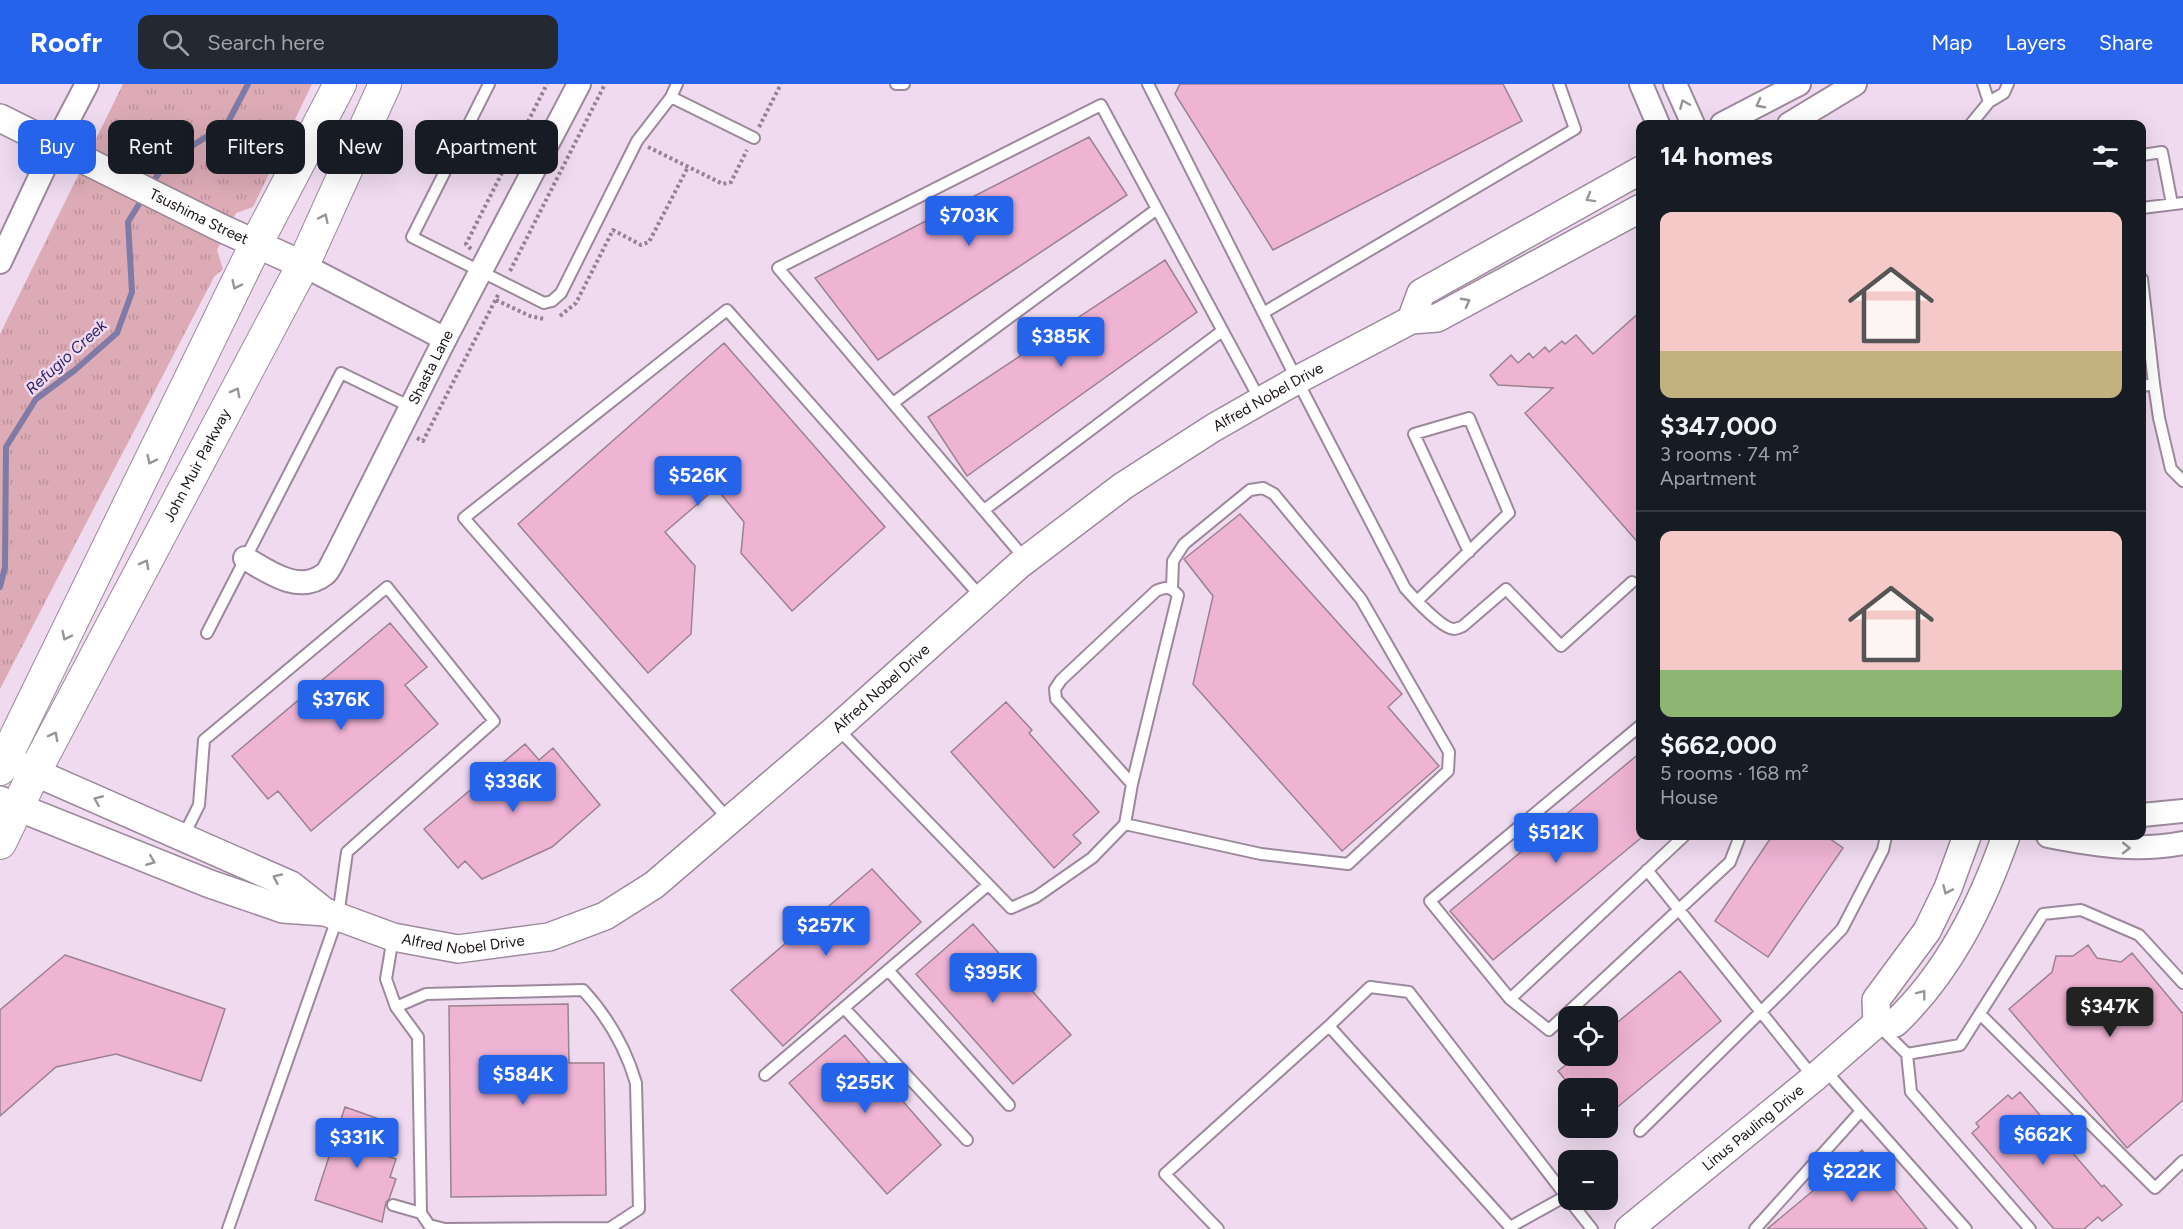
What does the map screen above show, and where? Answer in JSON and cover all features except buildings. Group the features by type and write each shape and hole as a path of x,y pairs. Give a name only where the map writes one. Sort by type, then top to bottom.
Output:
{"main road":[{"path":"3,764 256,244 340,84"},
{"name":"John Muir Parkway","path":"0,843 9,804 34,773 303,265 385,84"}],"street":[{"path":"68,120 87,84"},
{"name":"Shasta Lane","path":"244,558 284,580 294,582 308,581 325,574 345,539 445,339 473,267 579,84"},
{"path":"1641,84 1656,120"},
{"path":"1675,84 1691,120"},
{"path":"1730,120 1799,84"},
{"path":"1796,120 1854,84"},
{"name":"Tsushima Street","path":"0,118 18,127"},
{"name":"Tsushima Street","path":"96,165 221,228 303,265"},
{"path":"1411,320 1421,293 1636,173"},
{"path":"0,262 41,174"},
{"name":"Alfred Nobel Drive","path":"9,804 256,902 283,909 331,914 393,937 458,949 549,937 605,915 654,885 837,728 982,598 1123,486 1297,380 1411,320 1437,318 1636,211"},
{"path":"303,265 445,339"},
{"name":"Alfred Nobel Drive","path":"3,764 34,773 291,885 331,914"},
{"path":"2146,815 2183,811"},
{"path":"1876,1023 1876,1000 1927,931 1948,888 1966,840"},
{"name":"Linus Pauling Drive","path":"1629,1229 1819,1073 1876,1023 1896,1023 1910,1010 1957,946 1981,899 2004,840"},
{"path":"2068,840 2121,848 2145,848 2183,843"}],"lane":[{"path":"489,84 412,237 544,303 552,301 561,292 637,141 671,97 678,84"},
{"path":"896,84 904,84"},
{"path":"1148,84 1405,588 1417,601 1447,627 1454,629 1463,626 1506,589 1561,646 1632,582"},
{"path":"1263,313 1575,129 1559,84"},
{"path":"1983,84 1989,102"},
{"path":"1974,120 1989,102 2004,93 2008,84"},
{"path":"671,97 753,138"},
{"path":"1027,560 778,268 1101,105 1260,401"},
{"path":"2146,154 2162,152 2177,203 2146,207"},
{"path":"893,403 1157,209"},
{"path":"729,820 464,518 727,310 982,598"},
{"path":"2146,314 2159,418 2171,469 2183,481"},
{"path":"984,510 1222,331"},
{"path":"207,633 341,373 411,407"},
{"path":"2146,385 2154,384"},
{"path":"1417,601 1469,552 1509,513 1469,418 1414,434 1469,552"},
{"path":"1125,825 1261,854 1348,864 1448,771 1449,752 1361,599 1274,494 1263,488 1250,490 1184,544 1173,561 1172,588"},
{"path":"183,837 199,804 204,740 387,587 494,722 347,852 331,914 228,1229"},
{"path":"837,728 1011,908 1036,897 1092,858 1125,825 1131,784 1178,594 1172,588 1164,587 1156,591 1055,689 1056,699 1131,784"},
{"path":"1636,729 1430,901 1510,999 1550,1030 1730,861 1738,840"},
{"path":"1510,999 1680,840"},
{"path":"1640,1131 1842,929 1883,850 1885,840"},
{"path":"1647,870 1761,1012 1819,1073 1861,1111 1966,1229"},
{"path":"765,1075 988,885"},
{"path":"1907,1054 1960,1045 2043,914 2081,910 2139,935 2183,983"},
{"path":"393,937 386,979 396,1007 418,1037 421,1213 429,1226 445,1229 610,1228 639,1209 636,1083 631,1064 599,1008 583,990 426,994 396,1007"},
{"path":"888,970 1009,1105"},
{"path":"1218,1229 1165,1174 1370,987 1409,992 1558,1185"},
{"path":"844,1008 967,1140"},
{"path":"1980,1014 2155,1188 2183,1161"},
{"path":"1876,1023 1907,1054 1911,1092 2030,1229"},
{"path":"1329,1026 1509,1228 1558,1203"},
{"path":"1755,1229 1861,1111"},
{"path":"393,1205 421,1213"},
{"path":"1577,1210 1592,1229"}],"path":[{"path":"473,267 472,247 466,244 547,84"},
{"path":"637,141 723,184 731,182 781,84"},
{"path":"495,300 540,319 560,315 567,311 576,303 613,230 641,245 649,242 688,167"}],"green space":[{"path":"123,84 312,84 295,120 206,120 206,174 269,174 253,207 236,213 217,250 223,269 214,277 0,689 0,334 79,174 96,174 96,139"}],"waterway":[{"name":"Refugio Creek","path":"151,185 166,162 227,124 248,84"},
{"name":"Refugio Creek","path":"0,587 5,567 6,447 36,399 75,370 117,333 132,292 128,222 144,196"}]}
